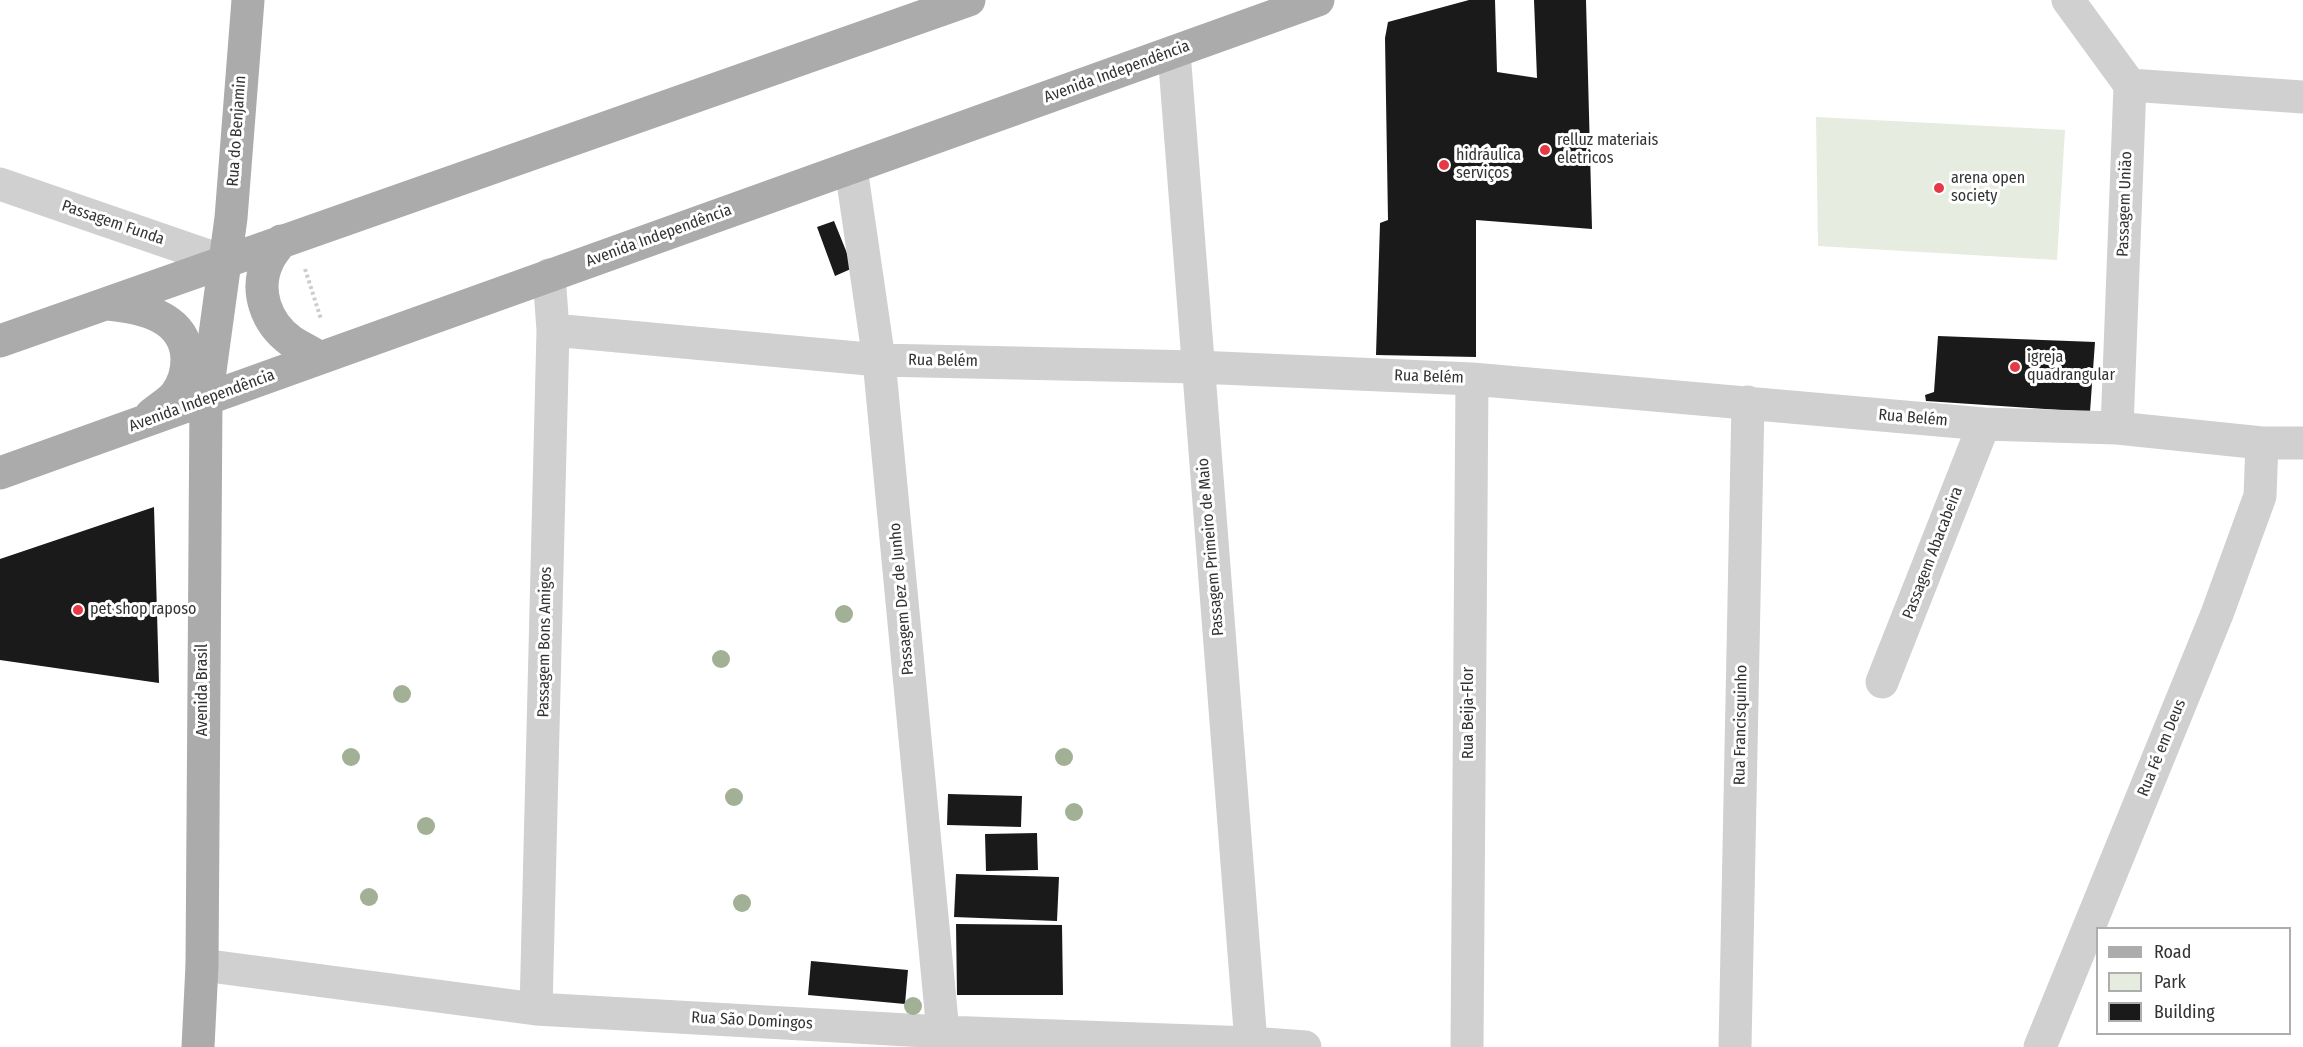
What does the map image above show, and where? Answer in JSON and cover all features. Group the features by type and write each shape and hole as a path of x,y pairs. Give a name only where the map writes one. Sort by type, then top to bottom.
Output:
{"main road":[{"name":"Rua do Benjamin","path":"226,262 248,0"},
{"path":"0,341 969,0"},
{"name":"Avenida Independência","path":"0,472 140,424 1318,0"},
{"path":"288,239 268,261 261,284 263,300 274,326 291,341 326,356"},
{"name":"Avenida Brasil","path":"198,1047 202,965 206,400 226,262"},
{"path":"106,304 131,306 156,314 174,326 186,346 187,372 176,394 140,424"}],"street":[{"path":"2068,0 2130,85 2303,97"},
{"name":"Passagem Primeiro de Maio","path":"1174,52 1251,1042"},
{"name":"Passagem União","path":"2118,428 2130,85"},
{"name":"Passagem Dez de Junho","path":"851,168 879,360 943,1032"},
{"name":"Passagem Funda","path":"0,184 226,262"},
{"name":"Passagem Bons Amigos","path":"536,1009 553,330 549,275"},
{"name":"Rua Belém","path":"553,330 879,360 1197,367 1472,379 1984,424 2118,428 2262,443 2303,443"},
{"name":"Rua Beija-Flor","path":"1467,1047 1472,379"},
{"name":"Rua Francisquinho","path":"1735,1047 1748,402"},
{"name":"Passagem Abacabeira","path":"1882,682 1984,424"},
{"name":"Rua Fé em Deus","path":"2040,1047 2217,614 2259,496 2262,443"},
{"name":"Rua São Domingos","path":"202,965 536,1009 943,1032 1251,1042 1305,1047"}],"path":[{"path":"288,239 326,356"}],"green space":[{"name":"arena open society","path":"1816,117 2065,130 2057,260 1818,246"}],"building":[{"name":"hidráulica serviços","path":"1469,0 1495,0 1497,72 1537,78 1534,0 1586,0 1592,229 1476,220 1476,357 1376,355 1380,223 1388,220 1385,38 1388,22"},
{"path":"834,221 853,268 835,276 817,227"},
{"name":"igreja quadrangular","path":"1938,336 2095,342 2090,412 1926,401 1925,395 1934,392"},
{"name":"pet shop raposo","path":"154,507 159,683 0,660 0,559"},
{"path":"948,794 1022,796 1021,827 947,825"},
{"path":"1037,833 1038,870 986,871 985,834"},
{"path":"956,874 1059,877 1057,921 954,917"},
{"path":"956,924 1062,925 1063,995 957,995"},
{"path":"811,961 908,970 905,1004 808,995"}],"place":[{"name":"relluz materiais eletricos","path":"1545,150"},
{"name":"hidráulica serviços","path":"1444,165"},
{"name":"arena open society","path":"1939,188"},
{"name":"igreja quadrangular","path":"2015,367"},
{"name":"pet shop raposo","path":"78,610"}]}
